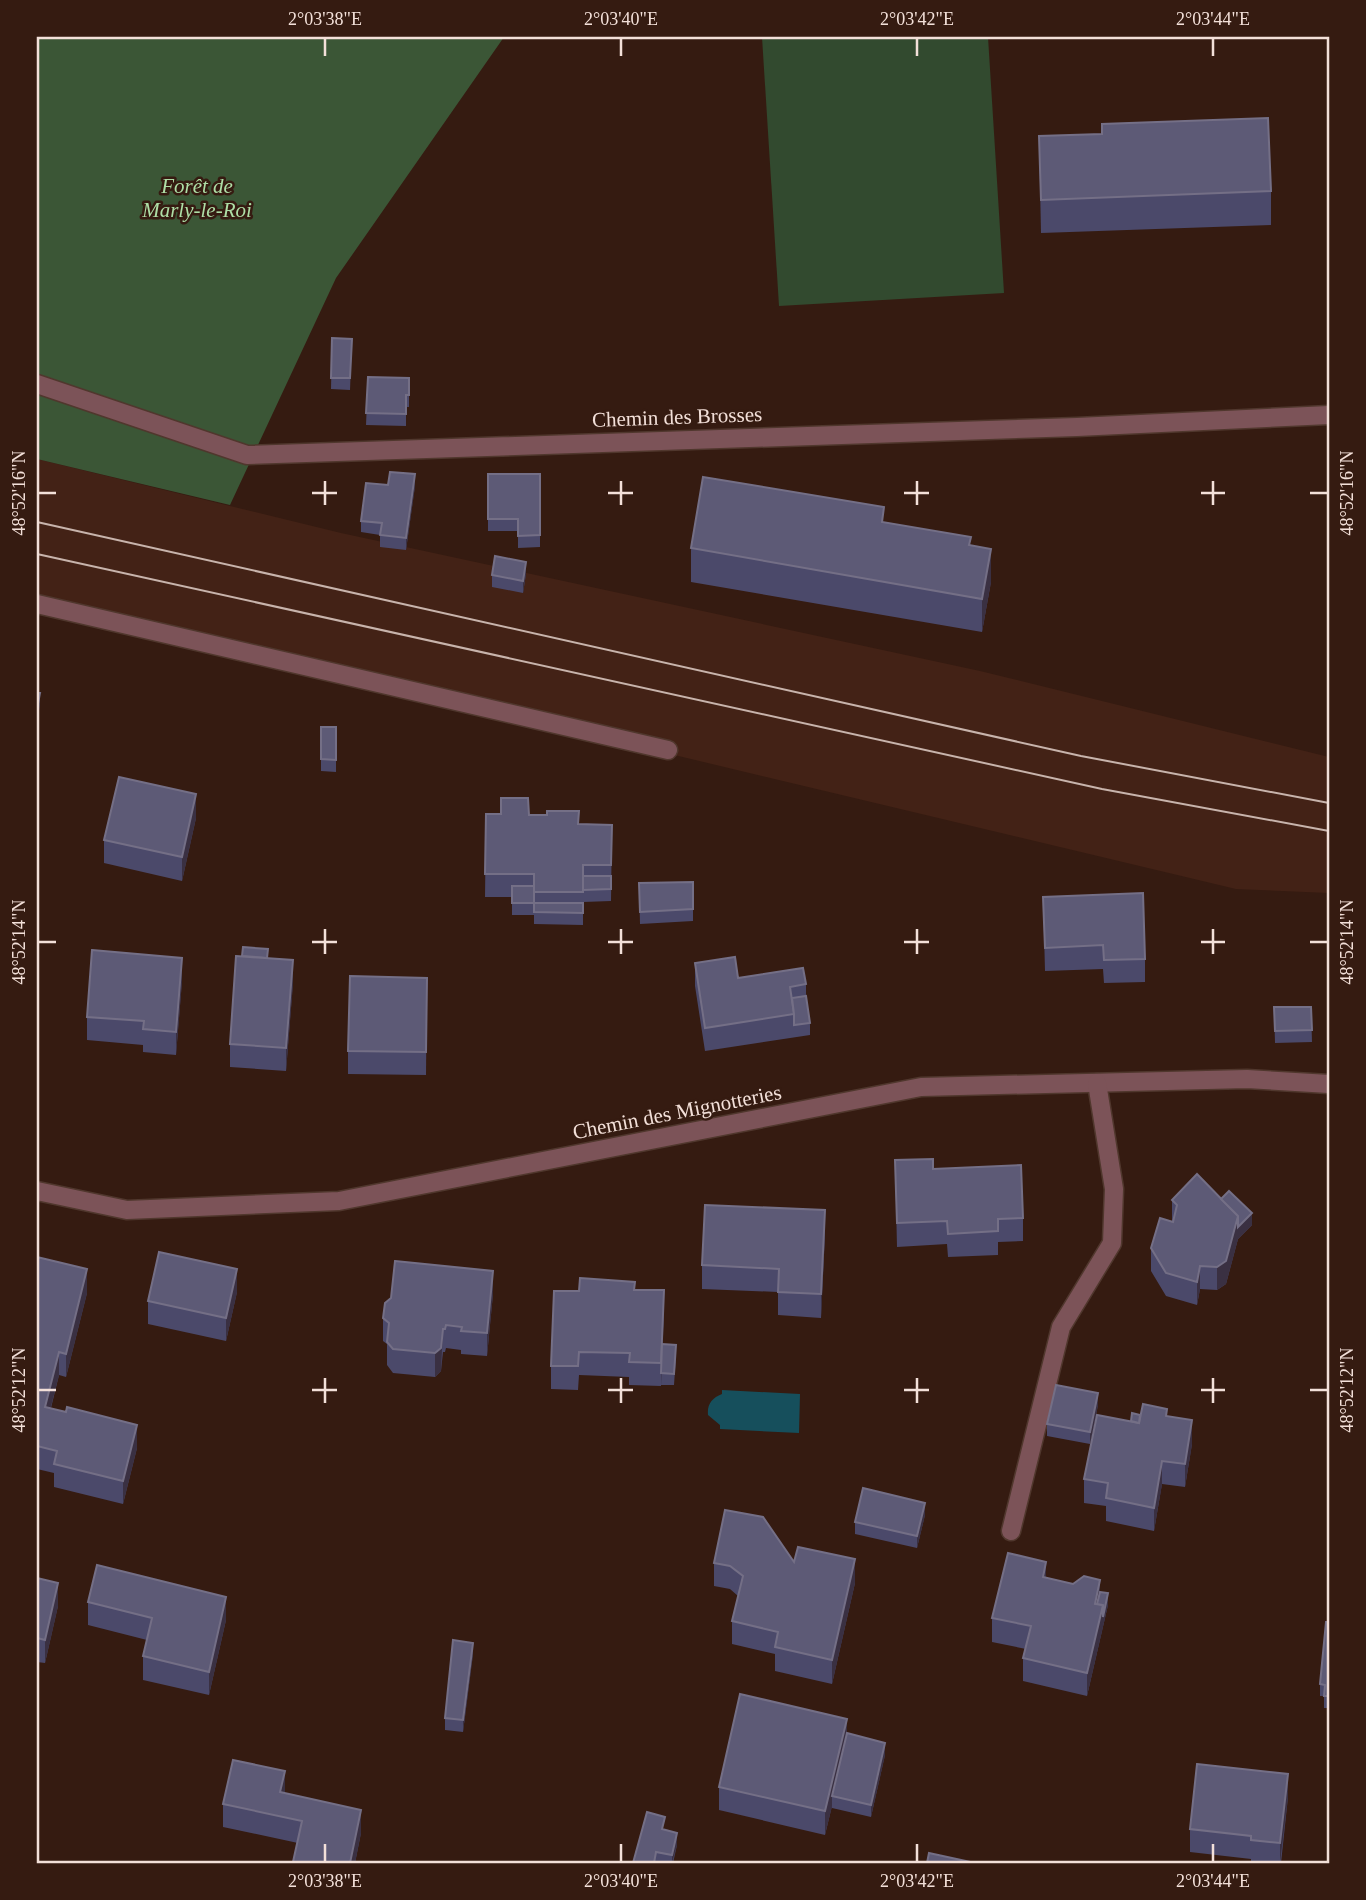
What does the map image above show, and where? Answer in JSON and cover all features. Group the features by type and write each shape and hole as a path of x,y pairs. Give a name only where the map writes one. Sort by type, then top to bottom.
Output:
{"street":[{"name":"Chemin des Brosses","path":"37,384 247,455 1077,427 1329,415"},
{"path":"37,604 668,750"},
{"name":"Chemin des Mignotteries","path":"37,1191 127,1210 339,1201 921,1087 1247,1079 1329,1084"},
{"path":"1011,1531 1061,1326 1112,1243 1114,1189 1097,1083"}],"shaded area":[{"path":"37,459 341,533 980,671 1329,757 1329,893 1236,889 37,603"}],"green space":[{"name":"Forêt de Marly-le-Roi","path":"37,37 504,37 336,278 230,505 37,459"},
{"path":"762,37 988,37 1004,293 779,306"}],"water":[{"path":"722,1390 800,1394 799,1433 720,1429 720,1425 708,1415 708,1408 715,1397 722,1394"}],"building":[{"path":"1268,118 1271,191 1041,200 1039,136 1102,134 1102,124"},
{"path":"332,338 352,339 350,378 331,378"},
{"path":"368,377 409,378 406,414 366,413"},
{"path":"390,472 415,474 406,538 380,535 382,523 361,521 366,483 388,485"},
{"path":"488,474 540,474 540,535 518,536 518,519 488,519"},
{"path":"703,477 884,507 882,522 971,537 969,545 991,549 982,599 691,548"},
{"path":"495,556 526,562 523,581 492,575"},
{"path":"321,727 336,727 336,760 321,759"},
{"path":"119,777 196,794 182,857 104,840"},
{"path":"501,798 528,798 529,815 547,815 547,811 579,811 578,824 612,825 611,865 583,865 583,892 534,892 534,874 485,874 486,814 501,814"},
{"path":"583,876 611,876 611,889 583,890"},
{"path":"693,882 693,909 640,912 639,883"},
{"path":"512,886 534,886 534,903 512,903"},
{"path":"1143,893 1145,959 1104,960 1103,945 1045,948 1043,897"},
{"path":"534,903 583,903 583,913 534,912"},
{"path":"243,947 268,949 267,958 242,956"},
{"path":"92,950 182,958 176,1032 143,1029 144,1021 87,1017"},
{"path":"236,956 293,960 286,1048 230,1044"},
{"path":"735,957 738,978 803,968 806,984 790,987 794,1014 705,1028 695,963"},
{"path":"350,976 427,978 426,1052 348,1051"},
{"path":"806,996 810,1023 794,1025 792,998"},
{"path":"1274,1007 1311,1007 1312,1030 1275,1031"},
{"path":"933,1159 933,1169 1021,1165 1023,1218 998,1219 998,1231 948,1234 947,1221 897,1223 895,1160"},
{"path":"1197,1174 1238,1216 1226,1261 1217,1267 1200,1266 1197,1282 1166,1273 1151,1248 1160,1218 1173,1222 1177,1205 1172,1200"},
{"path":"1229,1191 1252,1213 1238,1227 1238,1216 1221,1199"},
{"path":"705,1205 825,1210 821,1294 778,1292 779,1269 702,1265"},
{"path":"159,1252 237,1269 226,1318 148,1301"},
{"path":"37,1257 87,1269 66,1354 59,1352 45,1407 66,1412 67,1407 137,1425 123,1481 54,1464 57,1451 37,1446"},
{"path":"395,1261 493,1271 487,1333 461,1331 462,1327 446,1325 441,1348 435,1353 393,1349 387,1342 389,1323 383,1318 385,1303 391,1298"},
{"path":"580,1278 635,1282 634,1290 664,1290 661,1363 629,1362 630,1353 579,1352 578,1366 551,1366 554,1291 579,1291"},
{"path":"662,1344 676,1345 674,1374 661,1373"},
{"path":"1056,1385 1098,1393 1090,1432 1047,1424"},
{"path":"1143,1404 1167,1409 1166,1416 1192,1420 1185,1464 1162,1461 1154,1508 1106,1498 1108,1483 1084,1479 1097,1415 1139,1423"},
{"path":"1132,1413 1140,1415 1139,1423 1131,1421"},
{"path":"863,1488 925,1503 917,1536 855,1522"},
{"path":"725,1510 763,1517 794,1562 798,1547 855,1559 832,1660 775,1647 778,1632 732,1621 743,1576 730,1566 714,1563"},
{"path":"1008,1553 1046,1562 1043,1577 1073,1584 1084,1576 1100,1580 1095,1604 1103,1605 1087,1673 1023,1658 1031,1626 992,1618"},
{"path":"97,1565 226,1597 209,1672 143,1656 152,1618 88,1602"},
{"path":"37,1578 58,1583 45,1640 37,1638"},
{"path":"1100,1592 1108,1593 1103,1617 1103,1605 1097,1604"},
{"path":"1326,1622 1329,1622 1329,1696 1324,1696 1325,1685 1320,1684"},
{"path":"453,1640 473,1643 463,1720 445,1718"},
{"path":"740,1694 847,1719 825,1811 719,1787"},
{"path":"847,1733 885,1743 871,1805 832,1796"},
{"path":"233,1760 285,1771 280,1792 361,1810 350,1863 293,1862 302,1821 223,1804"},
{"path":"1197,1764 1288,1774 1280,1843 1251,1840 1251,1836 1190,1829"},
{"path":"647,1812 665,1817 662,1829 677,1833 672,1855 656,1852 654,1863 633,1863"},
{"path":"929,1853 975,1863 927,1863"}],"tram line":[{"path":"37,522 1081,756 1329,803"},
{"path":"37,554 1102,789 1329,831"}]}
